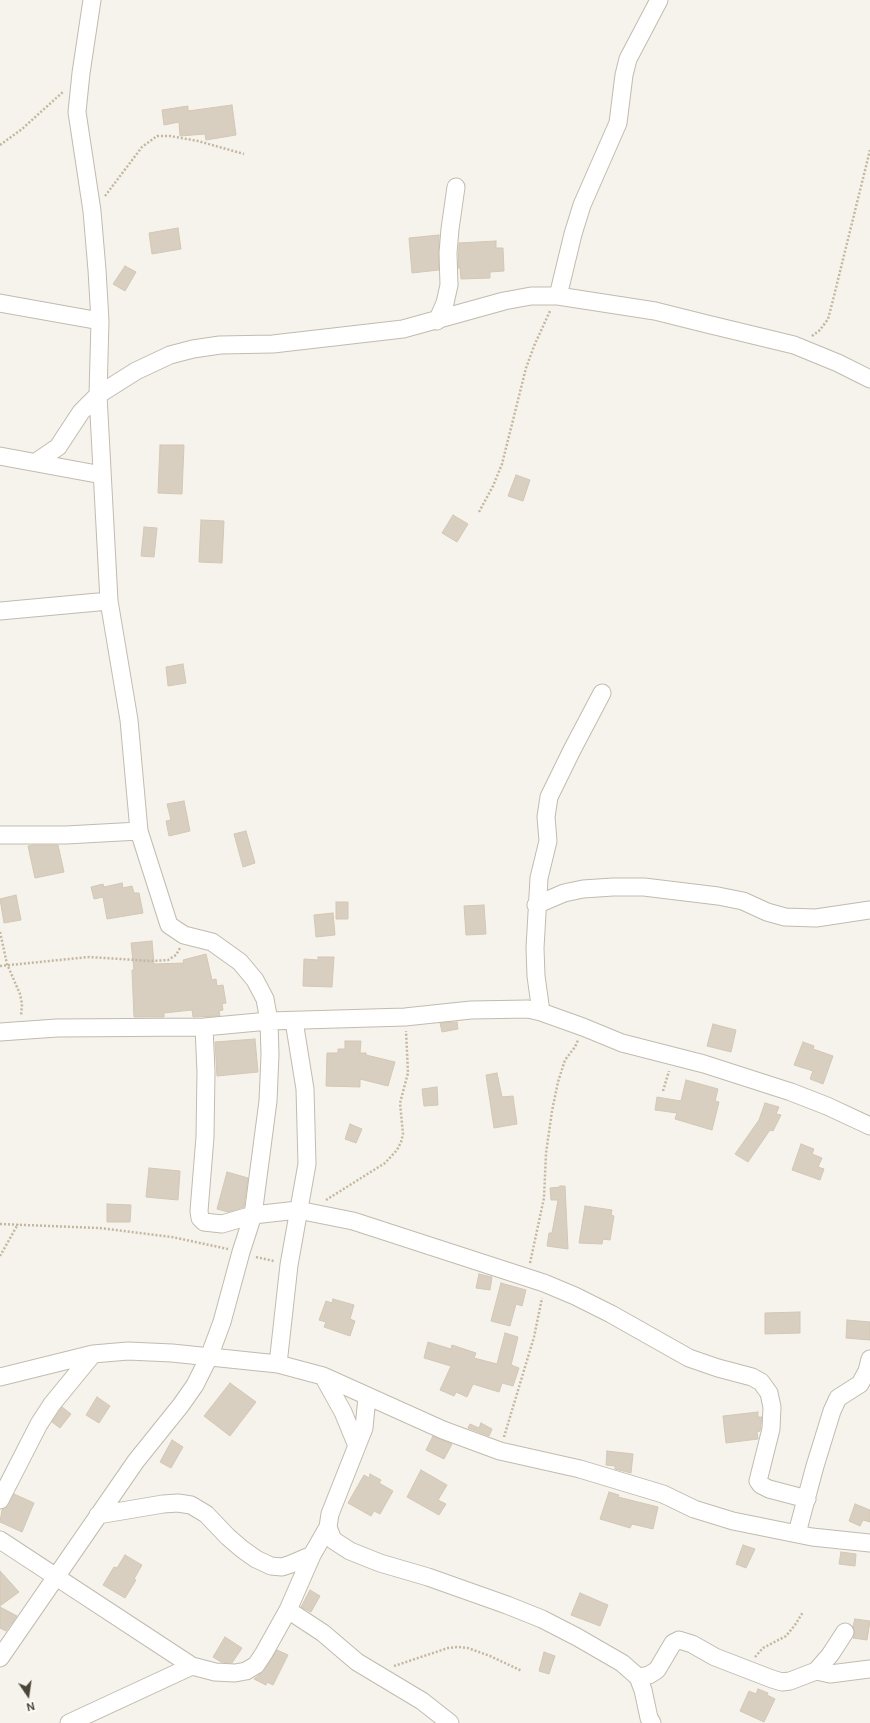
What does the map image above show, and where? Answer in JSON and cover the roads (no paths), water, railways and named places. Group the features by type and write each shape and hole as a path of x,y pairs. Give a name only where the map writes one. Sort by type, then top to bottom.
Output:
{"street":[{"path":"0,1658 136,1461 181,1405 209,1357 222,1322 241,1252 253,1215 268,1101 270,1055 269,1021 265,999 255,980 240,962 212,942 184,934 169,925 139,831 129,720 109,601 98,395 100,321 92,211 77,112 80,73 92,0"},
{"path":"558,296 573,234 582,205 618,123 624,75 628,59 659,0"},
{"path":"437,321 445,302 449,285 448,247 456,187"},
{"path":"36,462 58,447 82,412 98,395 136,371 170,355 193,349 220,345 273,344 403,329 437,321 504,301 531,296 558,296 655,312 794,345 838,363 870,379"},
{"path":"0,303 100,321"},
{"path":"0,456 102,475"},
{"path":"0,611 109,601"},
{"path":"542,1012 536,976 536,905 539,878 548,841 546,817 549,797 602,693"},
{"path":"0,835 66,835 139,831"},
{"path":"536,905 564,893 583,889 644,887 718,896 743,901 767,912 785,917 816,918 870,910"},
{"path":"8,1031 57,1028 204,1027 269,1021 405,1017 497,1009 528,1009 542,1012 622,1043 670,1054 791,1092 828,1106 870,1126"},
{"path":"278,1364 289,1264 303,1211 307,1164 305,1089 294,1021"},
{"path":"204,1027 206,1072 205,1137 199,1211 200,1218 204,1222 222,1224 253,1215 303,1211 353,1221 544,1283 612,1314 689,1358 718,1368 752,1377 761,1382 769,1393 772,1407 771,1429 758,1481 761,1485 770,1489 807,1499"},
{"path":"0,1377 93,1354 128,1351 172,1353 278,1364 323,1376 443,1430 500,1451 580,1469 663,1494 694,1509 720,1517 831,1540 870,1543"},
{"path":"0,1500 39,1424 52,1404 93,1354"},
{"path":"797,1533 824,1437 838,1398 860,1384 867,1371 870,1359"},
{"path":"323,1376 343,1412 357,1446"},
{"path":"0,1540 192,1666 215,1672 235,1673 246,1671 256,1665 288,1610 312,1555 328,1527 330,1514 342,1480 364,1428 367,1396"},
{"path":"98,1515 163,1504 178,1503 191,1505 206,1514 242,1550 271,1566 282,1567 312,1555"},
{"path":"328,1527 333,1540 350,1551 380,1563 475,1593 542,1619 622,1663 638,1677 652,1723"},
{"path":"288,1610 323,1633 356,1662 422,1701 450,1723"},
{"path":"638,1677 649,1675 657,1670 673,1643 679,1640 692,1644 715,1657 782,1682 799,1679 816,1672 830,1655 845,1632"},
{"path":"69,1723 192,1666"},
{"path":"816,1672 830,1674 870,1669"}]}
